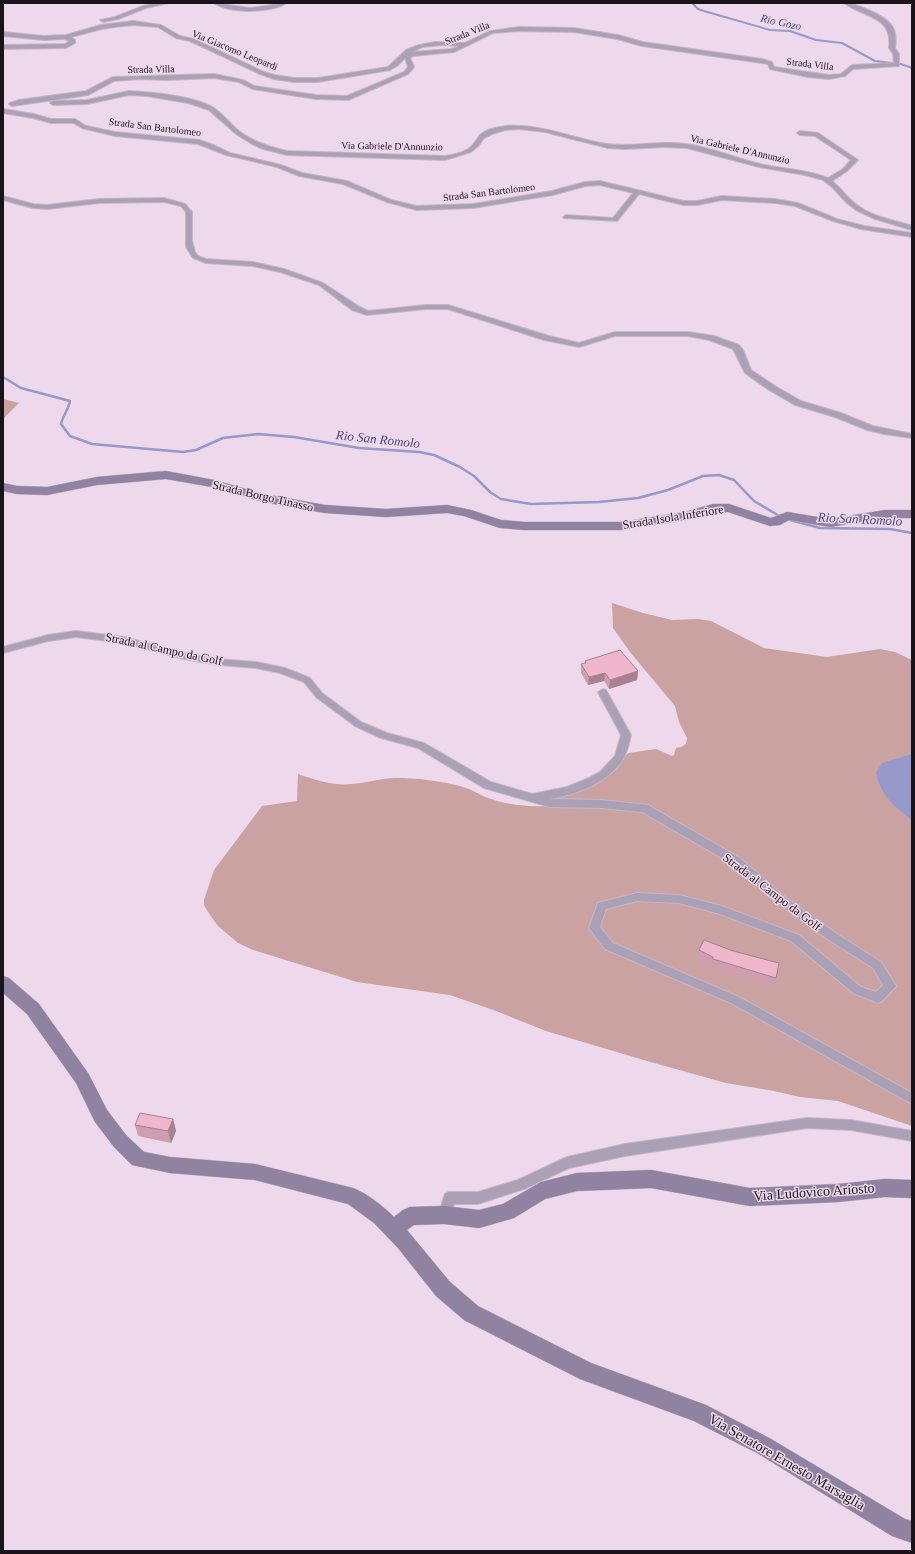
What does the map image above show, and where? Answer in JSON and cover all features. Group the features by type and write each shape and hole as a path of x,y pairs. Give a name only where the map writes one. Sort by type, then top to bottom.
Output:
{"street":[{"path":"81,34 98,21 116,18 144,7 166,3"},
{"path":"217,3 225,7 242,10 284,3"},
{"name":"Strada Villa","path":"12,104 88,93 113,79 141,77 167,78 214,76 241,81 254,87 316,97 348,98 406,73 411,67 406,56 418,52 452,51 492,32 519,29 574,30 618,36 642,44 762,61 770,63 772,68 824,76 844,75 852,67 897,63 896,54 892,48 893,40 890,27 879,18 847,3"},
{"name":"Via Giacomo Leopardi","path":"66,37 115,24 133,23 159,26 173,35 192,40 262,73 283,78 301,80 318,80 384,69 396,64 406,56"},
{"path":"3,34 44,38 66,37 72,40 72,43 66,46 3,47"},
{"name":"Via Gabriele D'Annunzio","path":"3,104 80,102 129,93 176,98 211,109 238,133 265,148 287,153 445,158 468,152 475,147 483,136 493,131 514,127 528,128 555,132 595,144 608,146 624,147 674,145 698,148 753,164 831,180"},
{"name":"Strada San Bartolomeo","path":"3,111 34,116 51,121 75,121 84,127 115,134 209,144 228,154 279,166 301,175 345,182 389,200 417,208 473,206 553,193 585,184 607,184 683,203 697,203 722,198 789,203 808,208 835,220 863,228 912,235"},
{"path":"800,133 816,134 854,160 845,170 831,180"},
{"name":"Via Gabriele D'Annunzio","path":"804,169 831,180 849,202 858,209 912,228"},
{"path":"566,217 615,220 635,194 639,192"},
{"path":"3,198 47,207 100,201 164,200 176,202 183,205 189,212 189,238 192,253 200,260 252,264 282,270 321,284 355,308 367,313 426,307 448,307 547,338 579,345 616,334 688,334 711,338 736,347 739,350 748,371 772,388 798,403 810,408 838,415 870,428 884,432 912,436"},
{"name":"Strada Borgo Tinasso","path":"3,487 17,490 47,491 97,481 166,475 214,484 263,498 325,510 386,513 447,509 467,513 500,524 524,526"},
{"name":"Strada Isola Inferiore","path":"524,526 621,526 686,516 713,508 729,508 770,522 776,522 787,516 830,524 885,514 912,514"},
{"name":"Strada al Campo da Golf","path":"3,650 48,638 76,634 124,640 184,656 218,662 256,664 282,670 307,680 319,695 358,724 384,736 421,745 488,785 550,802 602,804 644,808 736,861 781,900 833,937 877,965 890,986 878,998 857,990 795,938 722,910 679,899 636,897 602,906 594,928 609,946 736,1000 912,1099"},
{"path":"526,796 540,796 574,790 602,775 618,759 626,735 603,692"},
{"name":"Via Senatore Ernesto Marsaglia","path":"3,983 33,1009 82,1078 101,1116 120,1141 139,1159 170,1165 255,1172 353,1197 381,1217 394,1229 443,1289 472,1313 587,1372 699,1412 764,1446 900,1528 912,1532"},
{"path":"444,1215 449,1198 478,1198 520,1185 567,1163 624,1150 807,1123 850,1125 912,1136"},
{"name":"Via Ludovico Ariosto","path":"394,1229 410,1216 444,1215 479,1219 507,1212 540,1191 577,1182 651,1179 750,1198 838,1193 885,1188 912,1189"}],"shaded area":[{"path":"3,399 19,403 3,419"},
{"path":"612,603 672,620 698,619 711,621 764,648 827,657 880,649 895,652 912,660 912,1126 838,1101 800,1097 726,1083 647,1061 546,1031 450,995 357,982 253,950 238,943 218,926 204,905 204,900 214,870 262,806 297,801 298,774 338,784 394,778 433,781 466,788 488,798 510,804 525,806 548,806 553,797 595,784 606,778 613,772 624,756 629,753 656,749 672,756 674,755 676,748 686,744 687,738 679,722 675,706 630,652 613,628"}],"water":[{"path":"912,754 912,820 889,800 881,788 876,773 882,763"}],"building":[{"path":"620,650 638,671 610,680 605,673 589,677 581,664 586,663 585,661"},
{"path":"704,940 733,951 779,963 776,978 713,959 713,957 699,950"},
{"path":"140,1113 173,1119 168,1131 135,1125"}],"waterway":[{"name":"Rio Gozo","path":"692,3 698,9 704,11 770,30 790,31 816,40 842,43 875,61 901,64 912,68"},
{"name":"Rio San Romolo","path":"3,377 21,388 70,401 61,424 70,436 92,444 183,452 196,450 223,438 258,434 294,437 359,448 419,452 434,455 460,467 474,476 490,492 501,499 531,504 599,502 638,498 668,490 703,476 719,475 734,480 754,501 781,517"},
{"name":"Rio San Romolo","path":"786,519 820,528 890,529 912,533"}]}
